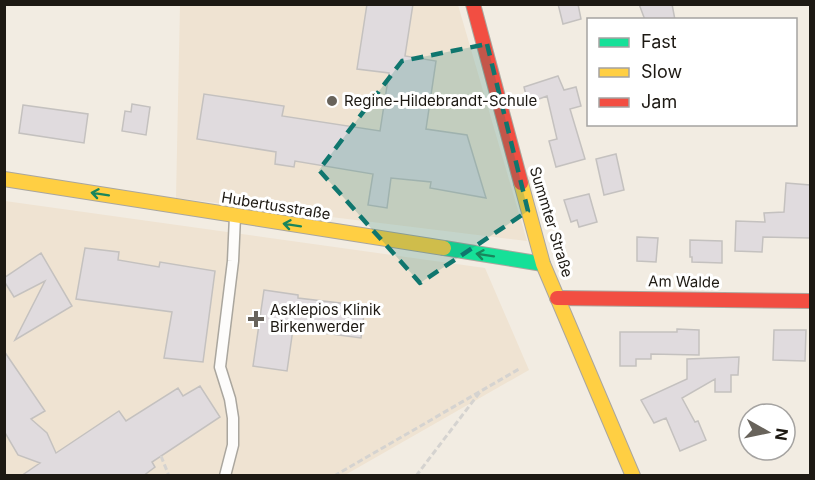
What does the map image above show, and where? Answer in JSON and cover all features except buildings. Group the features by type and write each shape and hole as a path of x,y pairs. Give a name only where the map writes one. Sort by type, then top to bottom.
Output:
{"street":[{"name":"Summter Straße","path":"473,4 543,264 633,476"},
{"name":"Hubertusstraße","path":"4,179 543,264"},
{"name":"Am Walde","path":"557,298 810,301"}],"lane":[{"path":"225,476 233,445 233,418 220,367 233,261 235,216"}],"path":[{"path":"334,476 519,369"},
{"path":"416,476 481,391"},
{"path":"160,456 169,476"}],"highlighted area":[{"path":"487,44 528,211 420,283 319,170 402,61"}],"shaded area":[{"name":"Regine-Hildebrandt-Schule","path":"180,5 458,5 527,241 176,198"},
{"name":"Asklepios Klinik Birkenwerder","path":"5,201 485,268 529,370 345,475 5,476"}],"traffic: fast":[{"path":"444,248 543,264"}],"traffic: slow":[{"path":"4,179 444,248"},
{"path":"521,183 543,264 633,476"}],"traffic: jam":[{"path":"473,4 521,183"},
{"path":"557,298 810,301"}],"place":[{"name":"Regine-Hildebrandt-Schule","path":"332,101"},
{"name":"Asklepios Klinik Birkenwerder","path":"256,319"}]}
